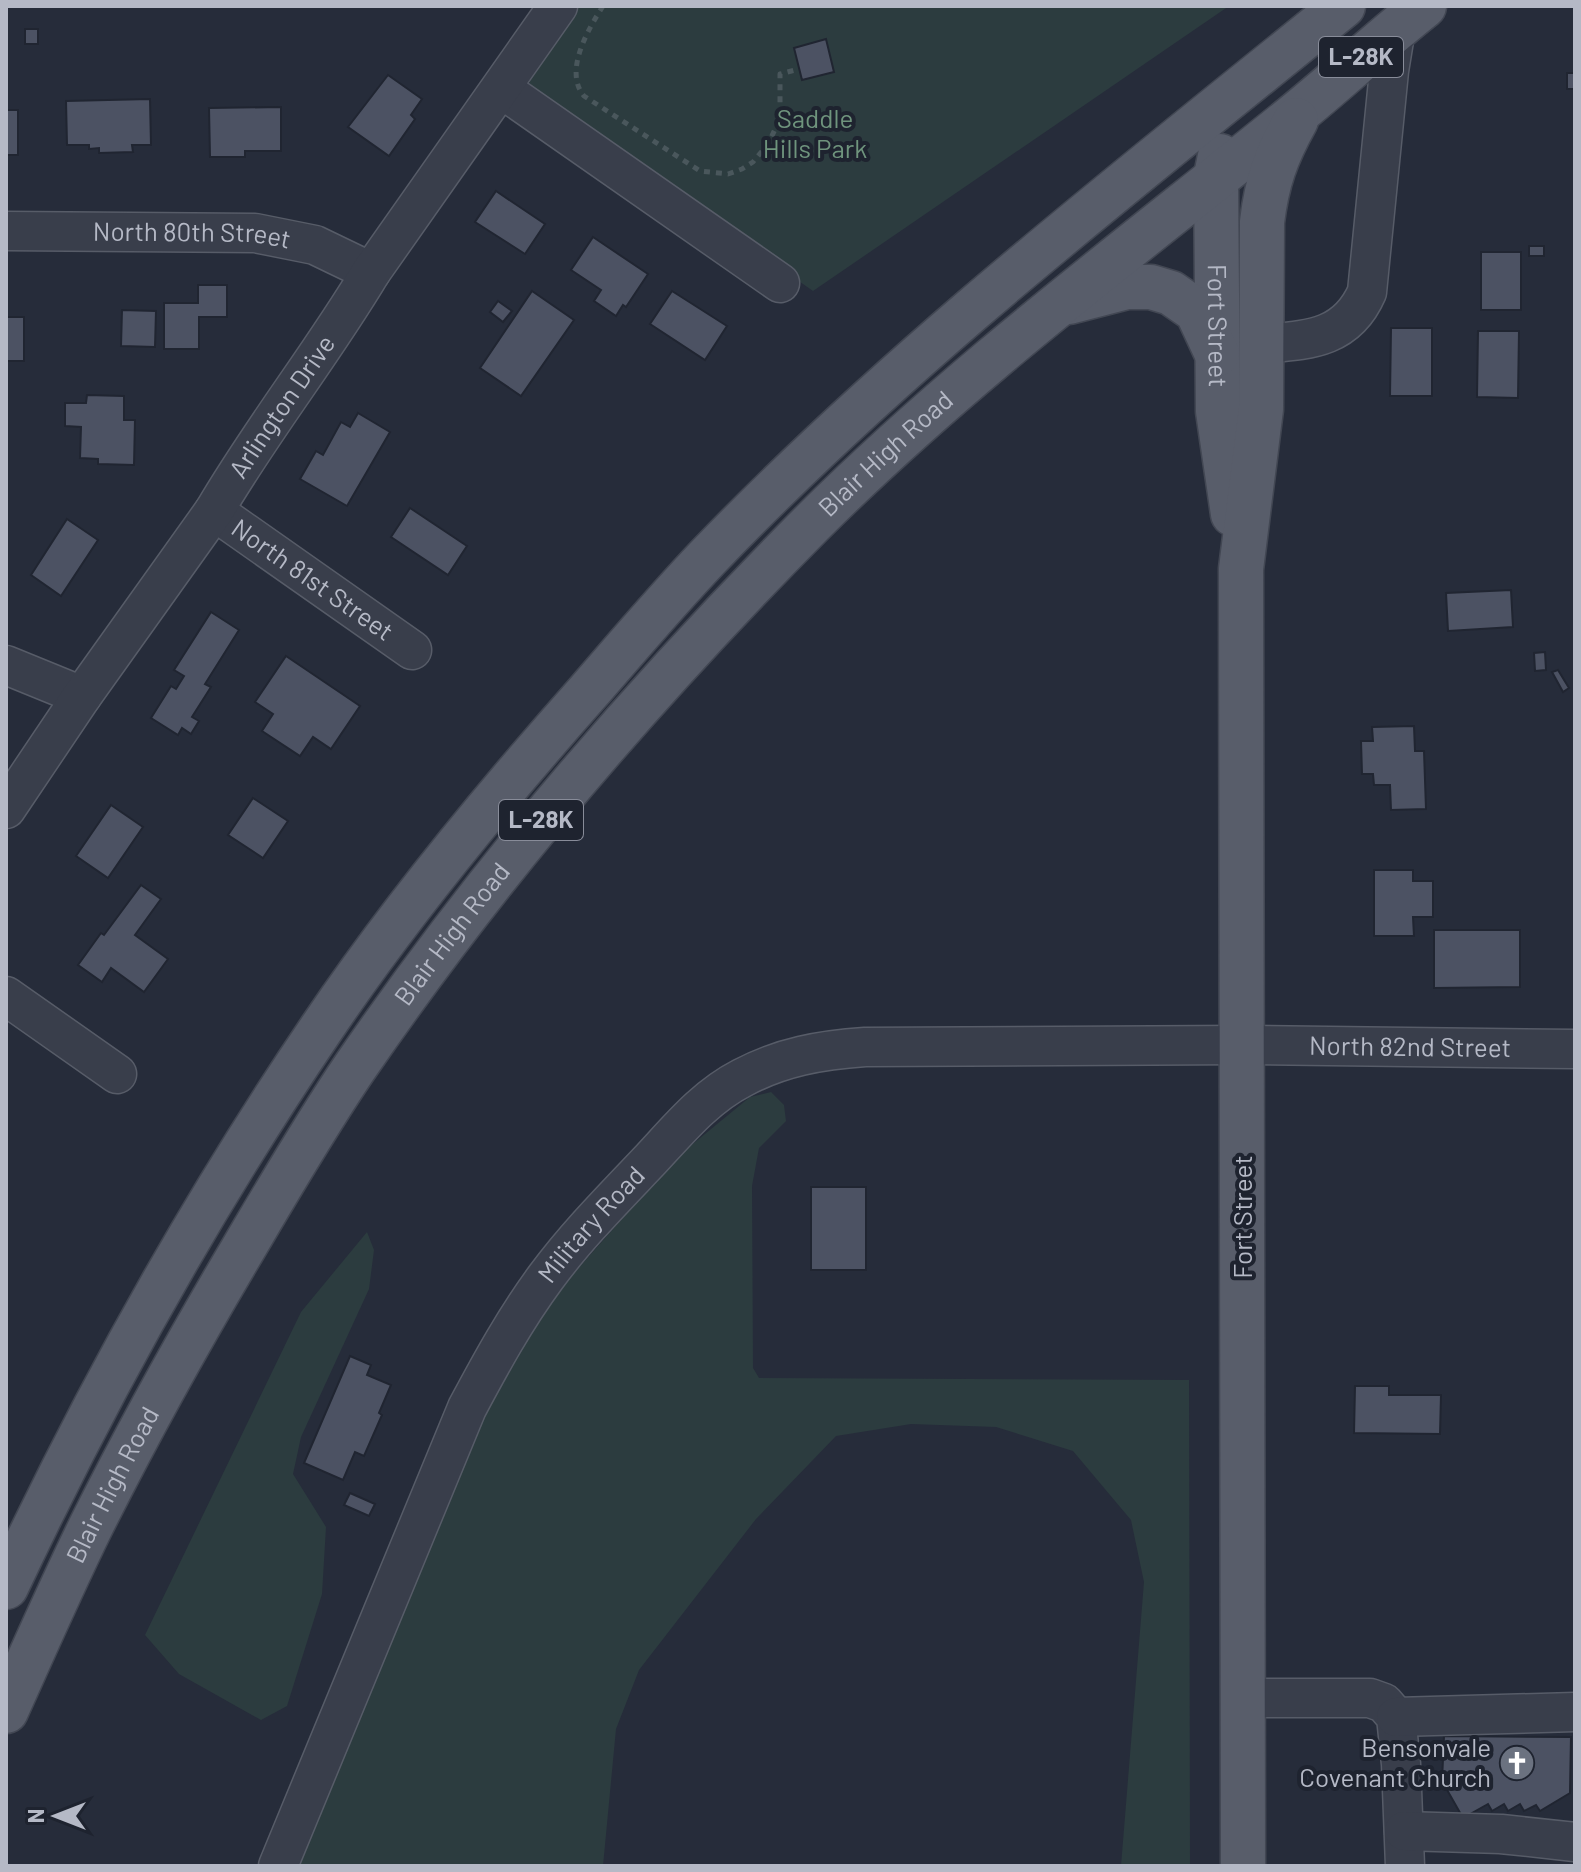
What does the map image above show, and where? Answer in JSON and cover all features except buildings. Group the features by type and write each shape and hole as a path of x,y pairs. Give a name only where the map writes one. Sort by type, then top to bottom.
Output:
{"main road":[{"name":"L-28K","path":"1244,86 1343,6"},
{"name":"L-28K","path":"1301,111 1410,17"},
{"name":"Fort Street","path":"1241,569 1218,411 1216,176 1223,140 1244,86"},
{"name":"Blair High Road","path":"6,1587 69,1455 216,1191 323,1026 448,859 534,753 706,558 817,450 966,315 1244,86"},
{"name":"Fort Street","path":"1243,1866 1241,569 1261,409 1262,222 1266,186 1276,156 1301,111"},
{"name":"Blair High Road","path":"6,1711 89,1530 175,1365 302,1149 415,983 543,818 654,691 752,586 894,447 1056,307 1301,111"},
{"path":"1056,307 1127,287 1151,287 1171,293 1197,311 1218,356"}],"street":[{"name":"Arlington Drive","path":"6,809 214,511 371,272 558,6"},
{"path":"1262,344 1325,335 1344,325 1360,308 1367,292 1389,71 1410,17"},
{"path":"502,89 780,283"},
{"name":"North 80th Street","path":"6,231 255,233 315,245 371,272"},
{"name":"North 81st Street","path":"214,511 412,650"},
{"path":"6,665 82,696"},
{"path":"6,996 117,1074"},
{"name":"North 82nd Street","path":"1243,1045 1575,1049"},
{"name":"Military Road","path":"278,1866 467,1408 504,1338 546,1276 585,1230 697,1111 738,1080 761,1068 783,1059 831,1049 1243,1045"},
{"path":"1243,1698 1370,1698 1384,1703 1396,1717 1405,1848 1501,1834 1575,1842"},
{"path":"1396,1717 1575,1712"}],"path":[{"path":"603,6 587,30 578,56 578,89 584,96 700,171 728,174 753,162 768,144 780,119 780,74 799,69"}],"green space":[{"name":"Saddle Hills Park","path":"575,6 1229,6 813,291 531,90 529,79"},
{"path":"771,1092 784,1105 786,1121 759,1148 752,1186 753,1368 759,1378 1189,1380 1190,1866 1121,1866 1144,1582 1131,1520 1073,1451 996,1427 911,1424 836,1436 756,1519 639,1670 616,1729 603,1866 293,1866 480,1415 528,1325 677,1157 750,1097"},
{"path":"367,1232 374,1250 369,1289 301,1437 293,1474 326,1527 322,1594 287,1706 261,1720 179,1674 145,1635 301,1312"}],"place":[{"name":"Bensonvale Covenant Church","path":"1517,1763"}]}
